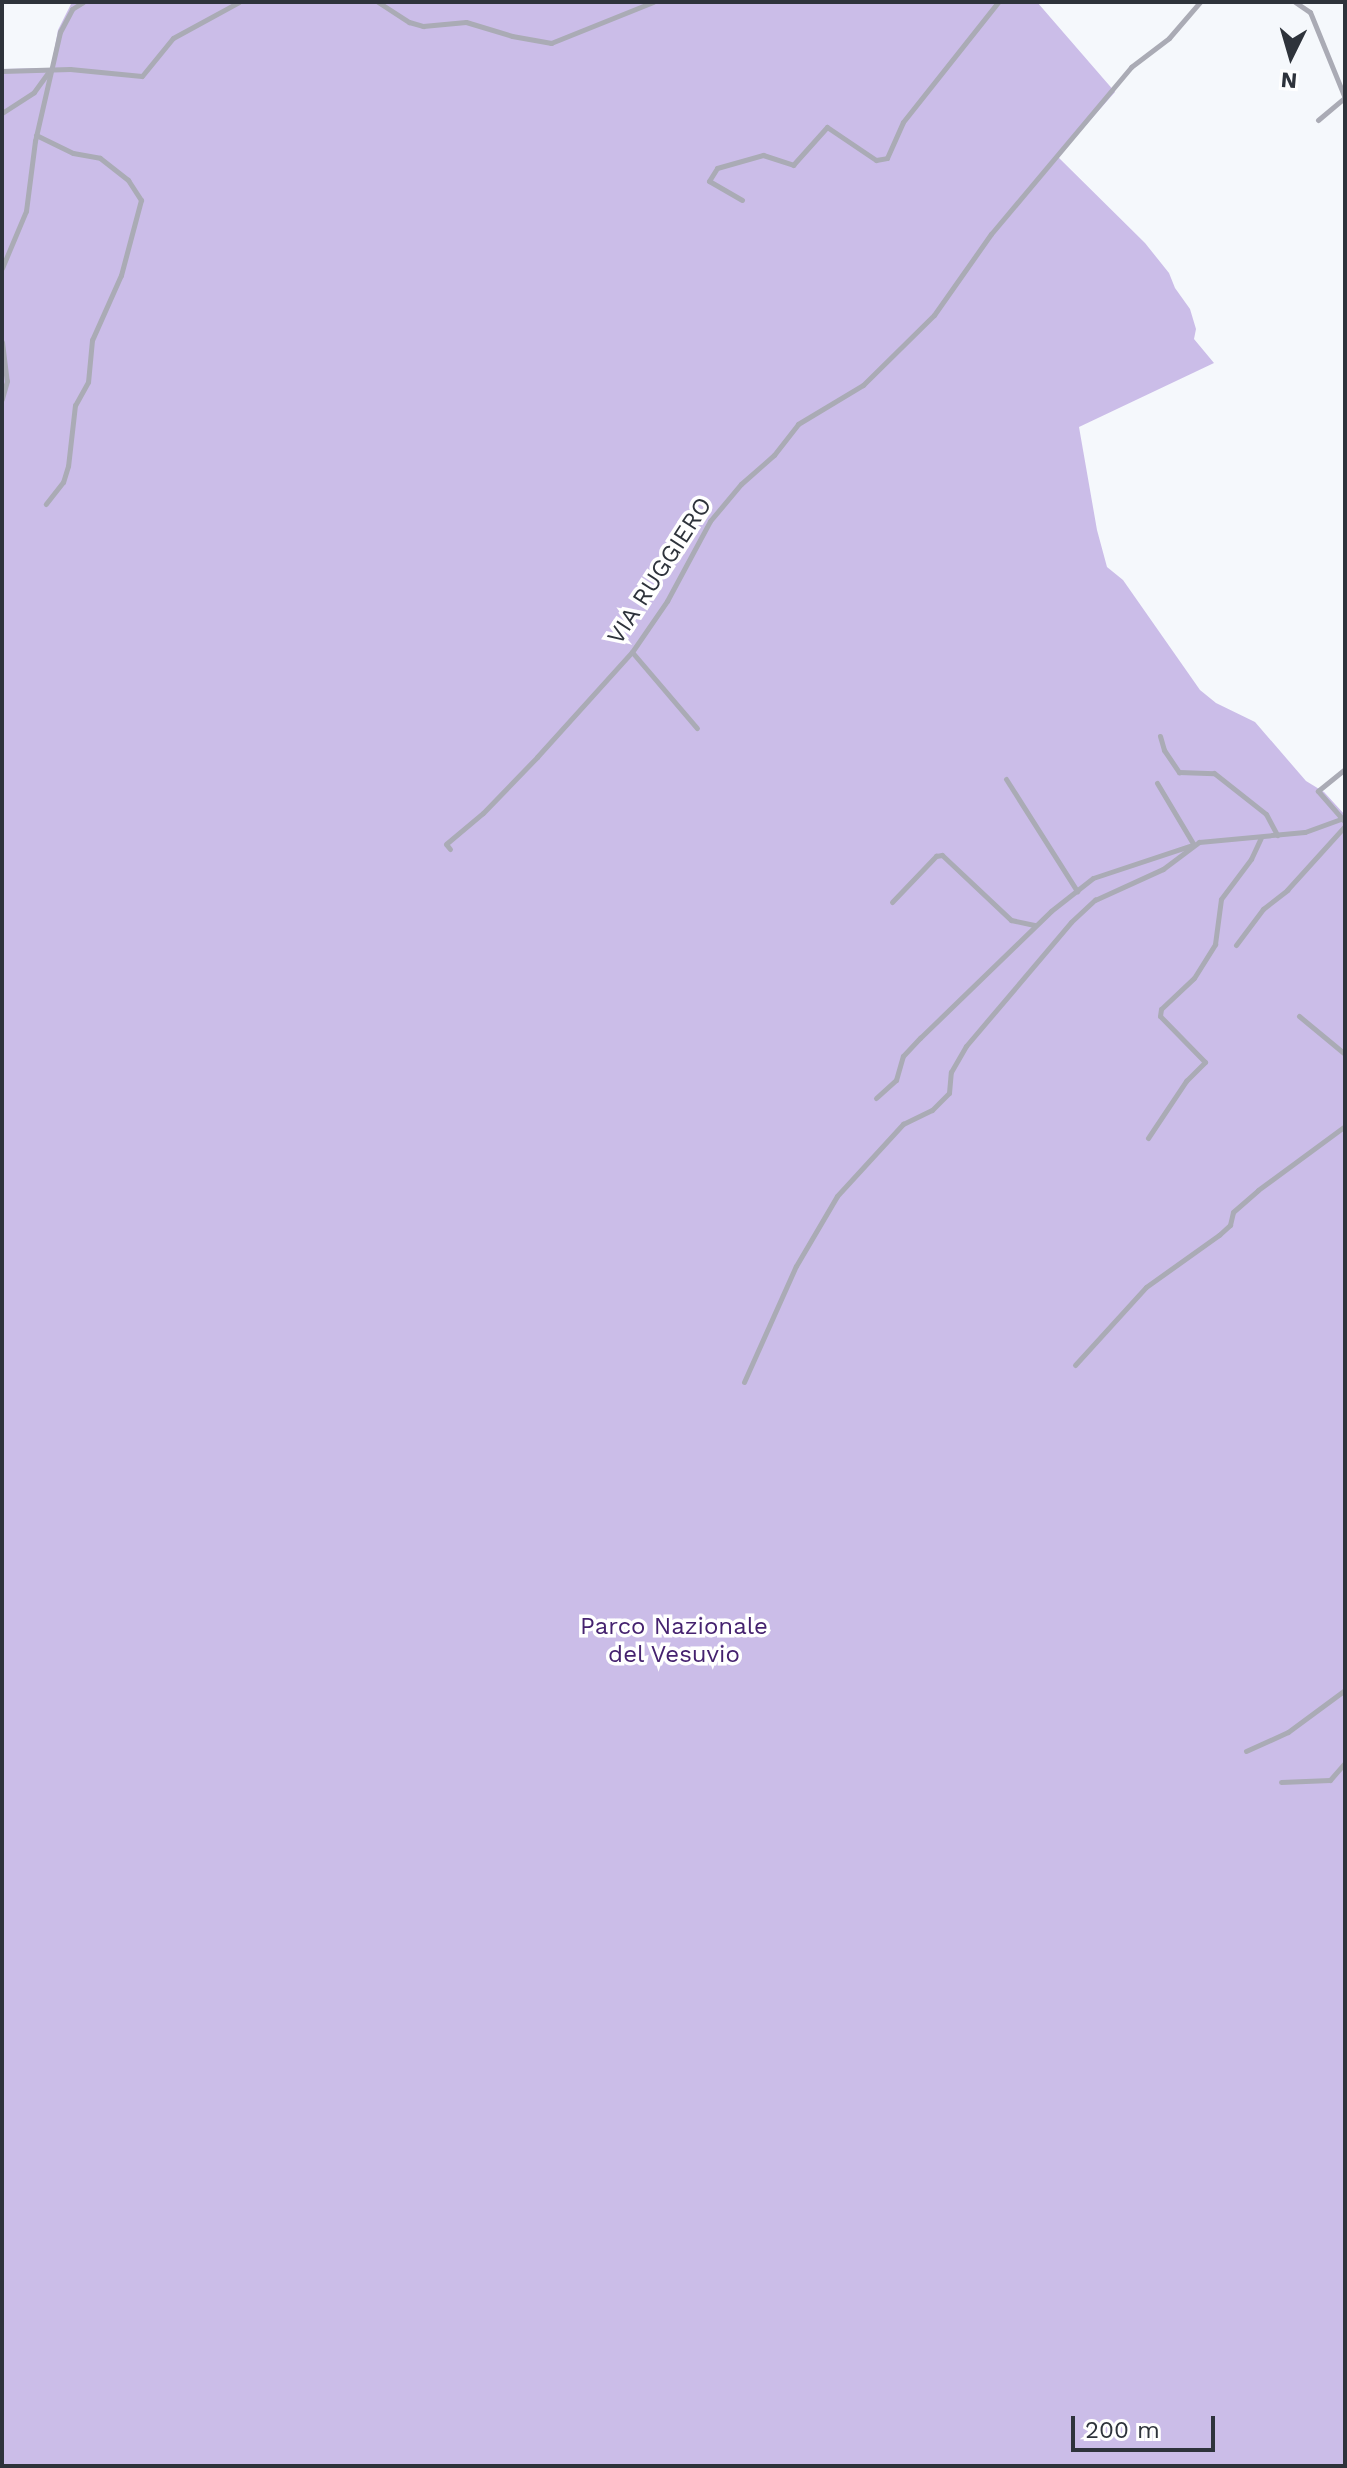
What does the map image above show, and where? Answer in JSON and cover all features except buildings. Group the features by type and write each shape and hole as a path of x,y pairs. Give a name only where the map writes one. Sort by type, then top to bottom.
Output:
{"street":[{"path":"2,268 26,211 36,135 65,18 83,2"},
{"path":"2,71 52,69 142,76 173,38 239,2"},
{"path":"378,2 409,22 423,26 466,22 512,36 551,43 585,32 653,2"},
{"path":"742,200 709,181 717,168 763,155 776,156 793,165 823,128 832,129 876,160 887,158 903,122 998,2"},
{"name":"VIA RUGGIERO","path":"450,849 446,844 483,813 632,652 667,601 710,521 741,484 774,455 798,424 863,385 934,315 991,234 1131,67 1169,38 1200,2"},
{"path":"1295,2 1310,12 1345,98 1318,120"},
{"path":"2,113 34,92 52,69"},
{"path":"36,135 73,153 100,158 128,180 141,200 121,275 92,340 88,382 75,405 68,466 63,482 46,504"},
{"path":"2,342 7,381 2,399"},
{"path":"632,652 697,728"},
{"path":"1160,736 1164,750 1179,772 1214,773 1266,814 1277,835"},
{"path":"1344,822 1318,791 1345,769"},
{"path":"1006,779 1077,891"},
{"path":"1157,783 1193,845"},
{"path":"876,1098 896,1080 901,1061 911,1047 1035,925 1093,878 1193,845 1305,832 1344,822"},
{"path":"1236,945 1263,909 1287,890 1344,822"},
{"path":"1148,1138 1160,1116 1205,1060 1160,1016 1161,1009 1194,978 1215,944 1221,899 1251,859 1262,837"},
{"path":"744,1382 796,1266 837,1196 861,1166 903,1124 932,1110 949,1093 951,1072 966,1046 1071,922 1095,900 1163,869 1193,845"},
{"path":"892,902 936,856 942,855 1011,920 1035,925"},
{"path":"1299,1016 1345,1054"},
{"path":"1075,1365 1146,1287 1219,1235 1230,1225 1233,1212 1258,1190 1345,1126"},
{"path":"1246,1751 1288,1732 1345,1690"},
{"path":"1281,1782 1330,1780 1345,1763"}],"green space":[{"name":"Parco Nazionale del Vesuvio","path":"72,2 1037,2 1115,92 1058,157 1145,243 1169,273 1190,309 1196,329 1194,339 1214,363 1079,427 1097,530 1107,567 1123,580 1200,690 1216,703 1255,722 1306,781 1324,792 1345,815 1345,2466 2,2466 2,69 51,68 58,30"}]}
